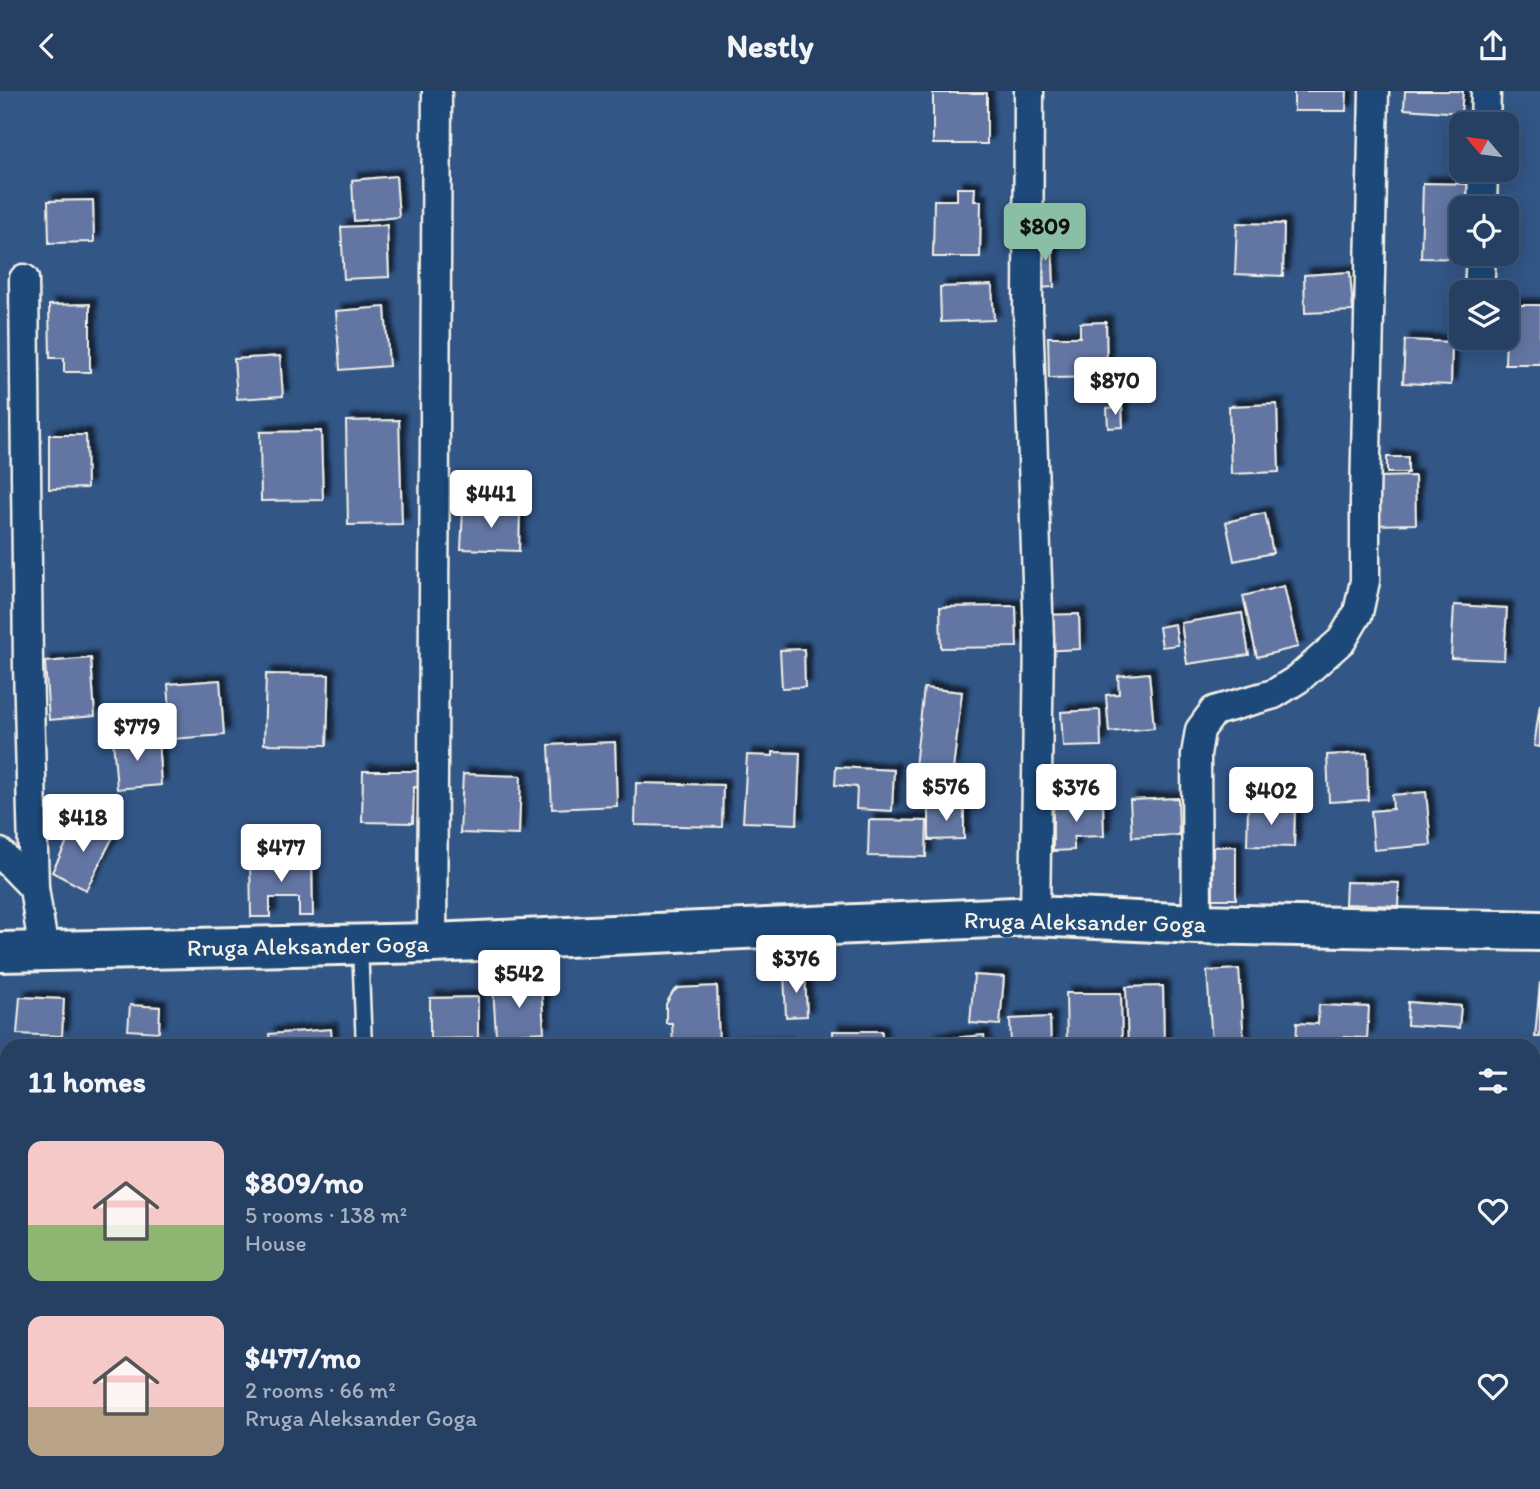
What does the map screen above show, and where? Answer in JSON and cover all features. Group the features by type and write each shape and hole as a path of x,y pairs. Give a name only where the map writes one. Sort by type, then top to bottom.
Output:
{"main road":[{"name":"Rruga Aleksander Goga","path":"0,953 432,943 1035,916 1197,924 1540,931"}],"street":[{"path":"432,943 438,91"},
{"path":"1029,91 1028,310 1039,640 1035,916"},
{"path":"1197,924 1196,755 1200,730 1214,711 1274,694 1298,679 1342,640 1358,613 1365,581 1364,499 1374,91"},
{"path":"1485,112 1486,91"},
{"path":"24,279 27,665 34,888 44,952"},
{"path":"0,853 34,888"}],"lane":[{"path":"360,945 364,1039"}],"building":[{"path":"1294,91 1347,91 1346,111 1294,111"},
{"path":"1405,91 1463,91 1461,112 1404,109"},
{"path":"933,93 987,93 987,144 933,144"},
{"path":"396,176 399,217 354,221 352,180"},
{"path":"1423,183 1472,184 1472,196 1449,196 1449,259 1421,258"},
{"path":"957,188 975,188 974,201 981,201 980,257 933,257 934,200 957,200"},
{"path":"93,200 94,242 49,243 48,201"},
{"path":"1237,223 1284,224 1283,276 1235,274"},
{"path":"387,225 389,277 344,279 341,227"},
{"path":"1052,238 1054,287 1037,288 1035,239"},
{"path":"1350,272 1353,311 1305,313 1304,275"},
{"path":"992,285 994,320 941,322 940,287"},
{"path":"90,304 90,372 64,372 64,358 50,358 49,305"},
{"path":"1519,305 1540,305 1540,364 1505,364 1505,350 1519,350"},
{"path":"385,307 389,366 340,370 336,311"},
{"path":"1106,322 1107,377 1049,378 1048,337 1080,337 1080,323"},
{"path":"1405,340 1449,342 1449,350 1452,350 1451,385 1403,383"},
{"path":"280,356 283,396 237,399 234,359"},
{"path":"1277,404 1279,472 1231,474 1229,406"},
{"path":"1122,407 1123,427 1108,428 1107,408"},
{"path":"399,420 402,524 348,525 346,421"},
{"path":"321,431 323,500 261,501 260,432"},
{"path":"49,435 86,435 87,488 49,489"},
{"path":"1387,457 1408,457 1408,473 1387,473"},
{"path":"1415,476 1416,524 1374,525 1374,510 1380,510 1379,477"},
{"path":"463,509 520,511 519,551 461,549"},
{"path":"1265,513 1273,553 1234,561 1226,522"},
{"path":"1284,586 1298,647 1257,657 1243,596"},
{"path":"1454,605 1507,608 1504,660 1451,658"},
{"path":"1016,606 1017,647 941,648 940,607"},
{"path":"1242,613 1249,655 1187,664 1181,623"},
{"path":"1079,614 1080,649 1041,651 1040,615"},
{"path":"1175,624 1178,645 1162,647 1159,627"},
{"path":"804,649 805,687 782,688 780,650"},
{"path":"91,658 95,716 49,720 45,662"},
{"path":"1149,673 1154,728 1109,732 1106,695 1119,694 1118,676"},
{"path":"266,674 329,675 327,745 264,744"},
{"path":"220,680 224,735 172,739 168,684"},
{"path":"924,688 962,692 953,770 915,766"},
{"path":"1540,704 1540,747 1534,746"},
{"path":"1100,710 1101,746 1063,747 1061,712"},
{"path":"158,737 161,785 117,789 113,740"},
{"path":"615,742 617,806 552,809 549,745"},
{"path":"773,752 800,753 797,824 743,822 747,755 773,756"},
{"path":"1367,753 1368,800 1329,802 1327,755"},
{"path":"836,767 894,770 892,811 856,809 857,787 835,785"},
{"path":"363,771 423,771 423,788 414,787 413,823 362,822"},
{"path":"463,774 521,776 519,835 460,833"},
{"path":"636,783 723,785 722,827 635,825"},
{"path":"1426,792 1431,845 1374,850 1371,811 1393,809 1392,795"},
{"path":"1178,798 1179,835 1132,837 1130,800"},
{"path":"1103,804 1104,836 1074,837 1074,850 1053,851 1053,805"},
{"path":"964,805 964,839 929,840 929,806"},
{"path":"1248,807 1295,807 1294,847 1247,846"},
{"path":"79,818 114,835 86,890 52,872"},
{"path":"869,820 927,821 926,857 868,856"},
{"path":"1236,846 1236,899 1213,899 1213,847"},
{"path":"312,858 313,916 299,916 299,898 270,898 270,917 251,917 250,859"},
{"path":"1346,882 1399,883 1398,906 1345,904"},
{"path":"1239,969 1244,1039 1212,1039 1207,971"},
{"path":"805,973 807,1016 786,1017 784,974"},
{"path":"974,975 1004,977 1000,1025 970,1023"},
{"path":"1540,982 1540,1037 1535,1037"},
{"path":"541,984 544,1032 496,1035 493,988"},
{"path":"717,986 719,1039 673,1039 672,1023 666,1023 666,1004 678,988"},
{"path":"1163,986 1164,1039 1128,1039 1126,987"},
{"path":"1066,993 1121,993 1122,1039 1067,1039"},
{"path":"20,997 64,999 62,1036 17,1034"},
{"path":"478,997 478,1038 430,1039 430,998"},
{"path":"1408,1002 1461,1006 1459,1028 1407,1025"},
{"path":"130,1005 160,1007 159,1032 128,1030"},
{"path":"1319,1005 1369,1007 1367,1038 1296,1039 1297,1023 1318,1024"},
{"path":"1050,1017 1051,1039 1011,1039 1010,1019"},
{"path":"331,1029 332,1039 269,1039 269,1034"},
{"path":"833,1031 882,1031 882,1039 833,1039"},
{"path":"984,1035 984,1039 942,1039"}]}
